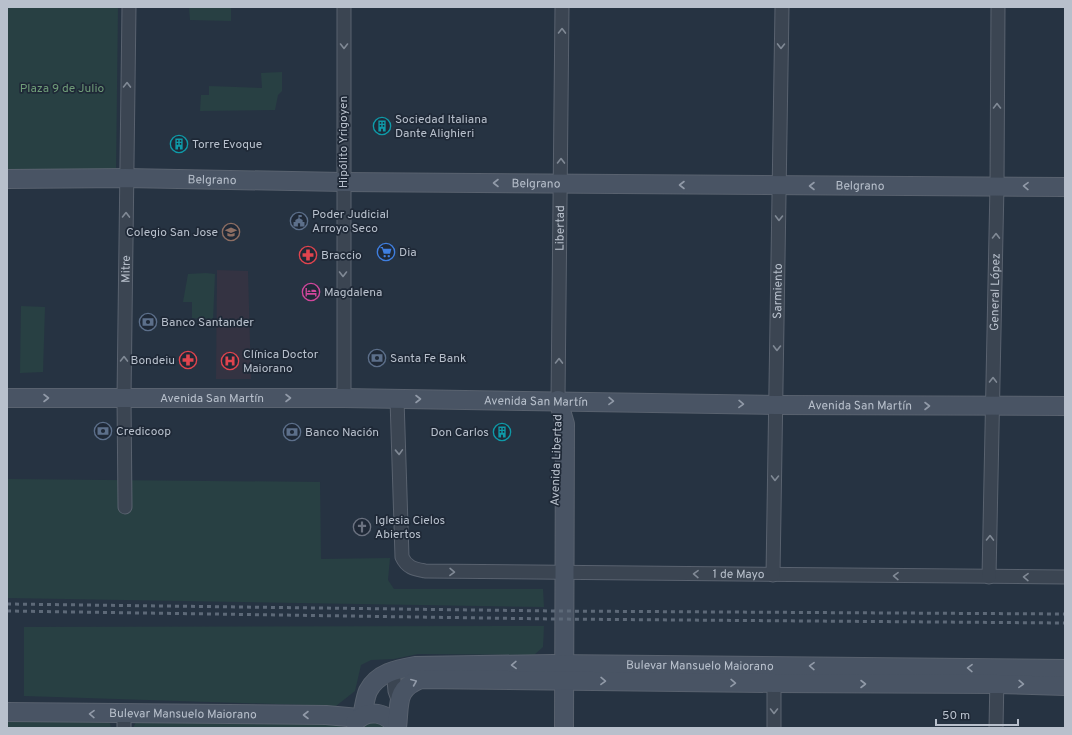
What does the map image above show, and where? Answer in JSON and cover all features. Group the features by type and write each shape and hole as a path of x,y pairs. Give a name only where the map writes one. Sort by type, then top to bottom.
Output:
{"street":[{"name":"Mitre","path":"125,507 124,398 129,7"},
{"name":"Hipólito Yrigoyen","path":"344,7 344,398"},
{"name":"Libertad","path":"558,400 562,7"},
{"name":"Sarmiento","path":"773,575 782,7"},
{"name":"General López","path":"989,577 997,186 998,7"},
{"name":"Belgrano","path":"7,180 126,178 343,182 779,186 1065,186"},
{"name":"Avenida San Martín","path":"7,398 344,398 558,400 776,405 992,407 1065,406"},
{"name":"1 de Mayo","path":"397,399 402,558 406,565 413,568 425,571 1065,577"},
{"name":"Avenida Libertad","path":"558,400 555,425 559,572 559,672 564,728"},
{"name":"Bulevar Mansuelo Maiorano","path":"335,715 354,708 384,675 393,670 415,666 559,672 774,675 997,676 1065,669"},
{"path":"393,670 395,691 400,705"},
{"name":"Avenida Libertad","path":"552,728 559,672"},
{"name":"Bulevar Mansuelo Maiorano","path":"397,728 401,693 409,684 421,679 559,672"},
{"path":"774,675 774,728"},
{"name":"Bulevar Mansuelo Maiorano","path":"997,676 1065,686"},
{"path":"996,728 997,676"},
{"path":"357,721 368,691"},
{"name":"Bulevar Mansuelo Maiorano","path":"7,712 124,721 335,715 357,721 370,713 378,713 386,716 397,728"}],"shaded area":[{"path":"217,270 248,271 251,379 216,379"}],"green space":[{"name":"Plaza 9 de Julio","path":"7,7 118,7 116,170 7,169"},
{"path":"189,7 231,7 231,21 190,20"},
{"path":"282,72 282,91 278,95 275,110 200,111 201,95 209,95 209,86 262,88 261,73"},
{"path":"188,274 215,274 213,320 192,318 192,302 183,302"},
{"path":"21,306 45,307 43,372 20,373"},
{"path":"7,479 320,482 321,559 390,558 388,580 394,589 543,589 544,607 7,598"},
{"path":"544,626 543,647 534,655 418,654 394,659 371,660 361,665 355,691 336,706 24,696 24,627"},
{"path":"7,717 109,719 111,728 7,728"},
{"path":"373,720 390,728 361,728 364,724"},
{"path":"337,721 342,728 133,728 136,722"}],"railway":[{"path":"7,604 553,611 1065,614"},
{"path":"7,611 553,619 1065,623"}],"place":[{"name":"Sociedad Italiana Dante Alighieri","path":"382,126"},
{"name":"Torre Evoque","path":"179,144"},
{"name":"Poder Judicial Arroyo Seco","path":"299,221"},
{"name":"Colegio San Jose","path":"231,232"},
{"name":"Dia","path":"386,252"},
{"name":"Braccio","path":"308,255"},
{"name":"Magdalena","path":"311,292"},
{"name":"Banco Santander","path":"148,322"},
{"name":"Santa Fe Bank","path":"377,358"},
{"name":"Bondeiu","path":"188,360"},
{"name":"Clínica Doctor Maiorano","path":"230,361"},
{"name":"Credicoop","path":"103,431"},
{"name":"Banco Nación","path":"292,432"},
{"name":"Don Carlos","path":"502,432"},
{"name":"Iglesia Cielos Abiertos","path":"362,527"}]}
